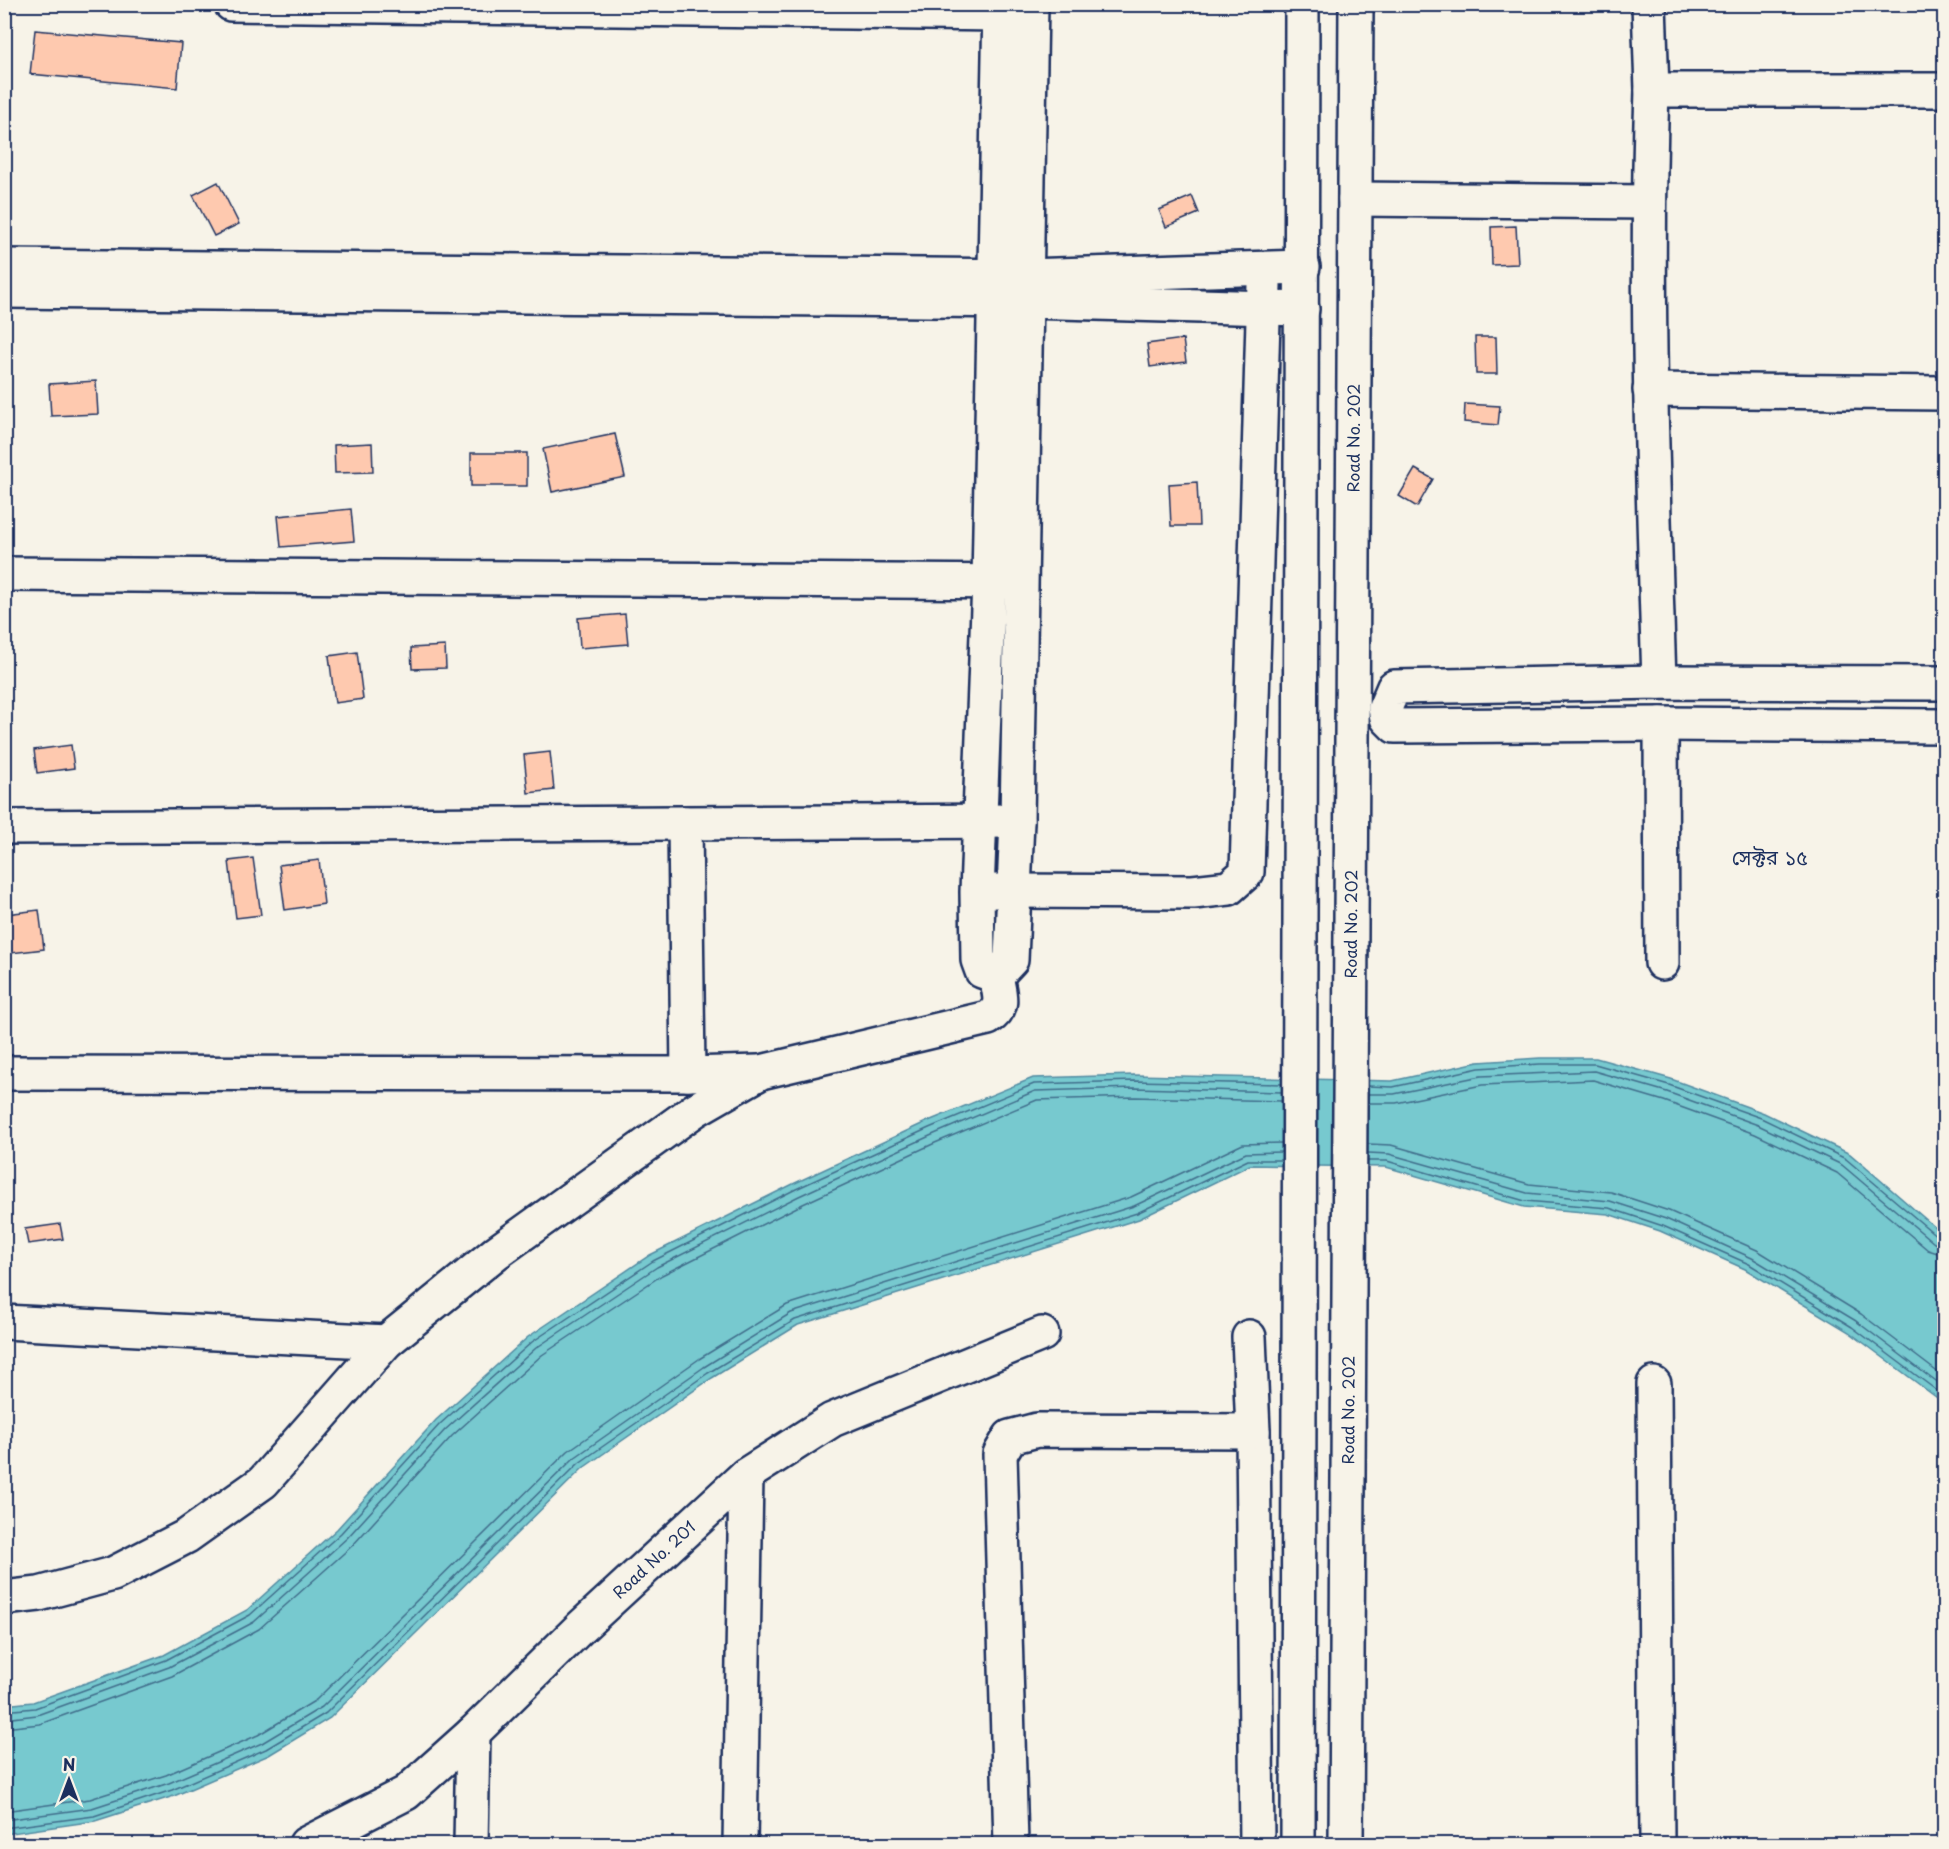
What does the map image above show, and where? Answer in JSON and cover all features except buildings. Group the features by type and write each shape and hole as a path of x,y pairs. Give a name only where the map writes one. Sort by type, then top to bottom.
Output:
{"street":[{"path":"231,4 1000,9 1010,288 1005,582 1017,821 1011,960 996,976"},
{"path":"1010,288 1031,4"},
{"path":"1298,1845 1302,4"},
{"name":"Road No. 202","path":"1346,1845 1356,4"},
{"path":"1649,4 1652,90 1648,202 1650,390 1659,682"},
{"path":"1652,90 1944,90"},
{"path":"1355,198 1648,202"},
{"path":"4,266 1010,288 1302,309"},
{"path":"4,291 1010,288 1303,267"},
{"path":"977,892 1014,890 1193,892 1229,888 1247,872 1265,268"},
{"path":"1650,390 1944,393"},
{"path":"4,574 1005,582"},
{"path":"996,976 982,971 978,960 977,892 981,821 1005,582"},
{"path":"1944,683 1659,682 1394,687 1385,708 1388,718 1395,726 1661,724 1944,726"},
{"path":"1661,724 1662,963"},
{"path":"4,827 1017,821"},
{"path":"685,823 688,1074"},
{"path":"4,1073 688,1074 761,1072 988,1018 998,1013 1000,1005 996,976"},
{"path":"4,1598 39,1594 113,1574 187,1536 263,1482 386,1342 497,1252 695,1110 761,1072"},
{"path":"4,1322 386,1342"},
{"name":"Road No. 201","path":"306,1845 406,1793 473,1733 580,1628 746,1475 832,1420 1042,1334"},
{"path":"1249,1337 1253,1431 1257,1845"},
{"path":"1654,1384 1657,1845"},
{"path":"1011,1845 1000,1454 1010,1437 1036,1430 1253,1431"},
{"path":"740,1845 746,1475"},
{"path":"471,1845 473,1733"}],"water":[{"path":"1540,1058 1596,1058 1671,1079 1764,1113 1850,1154 1944,1235 1944,1403 1849,1332 1745,1269 1660,1231 1608,1214 1524,1207 1386,1167 1250,1165 1139,1219 798,1325 712,1378 583,1468 330,1718 269,1755 174,1796 95,1821 5,1834 4,1705 33,1702 164,1655 247,1610 337,1529 436,1420 528,1337 650,1255 793,1184 926,1122 1033,1078 1134,1075 1392,1081 1478,1062"}],"district":[{"name":"সেক্টর ১৫","path":"1770,858"}]}
